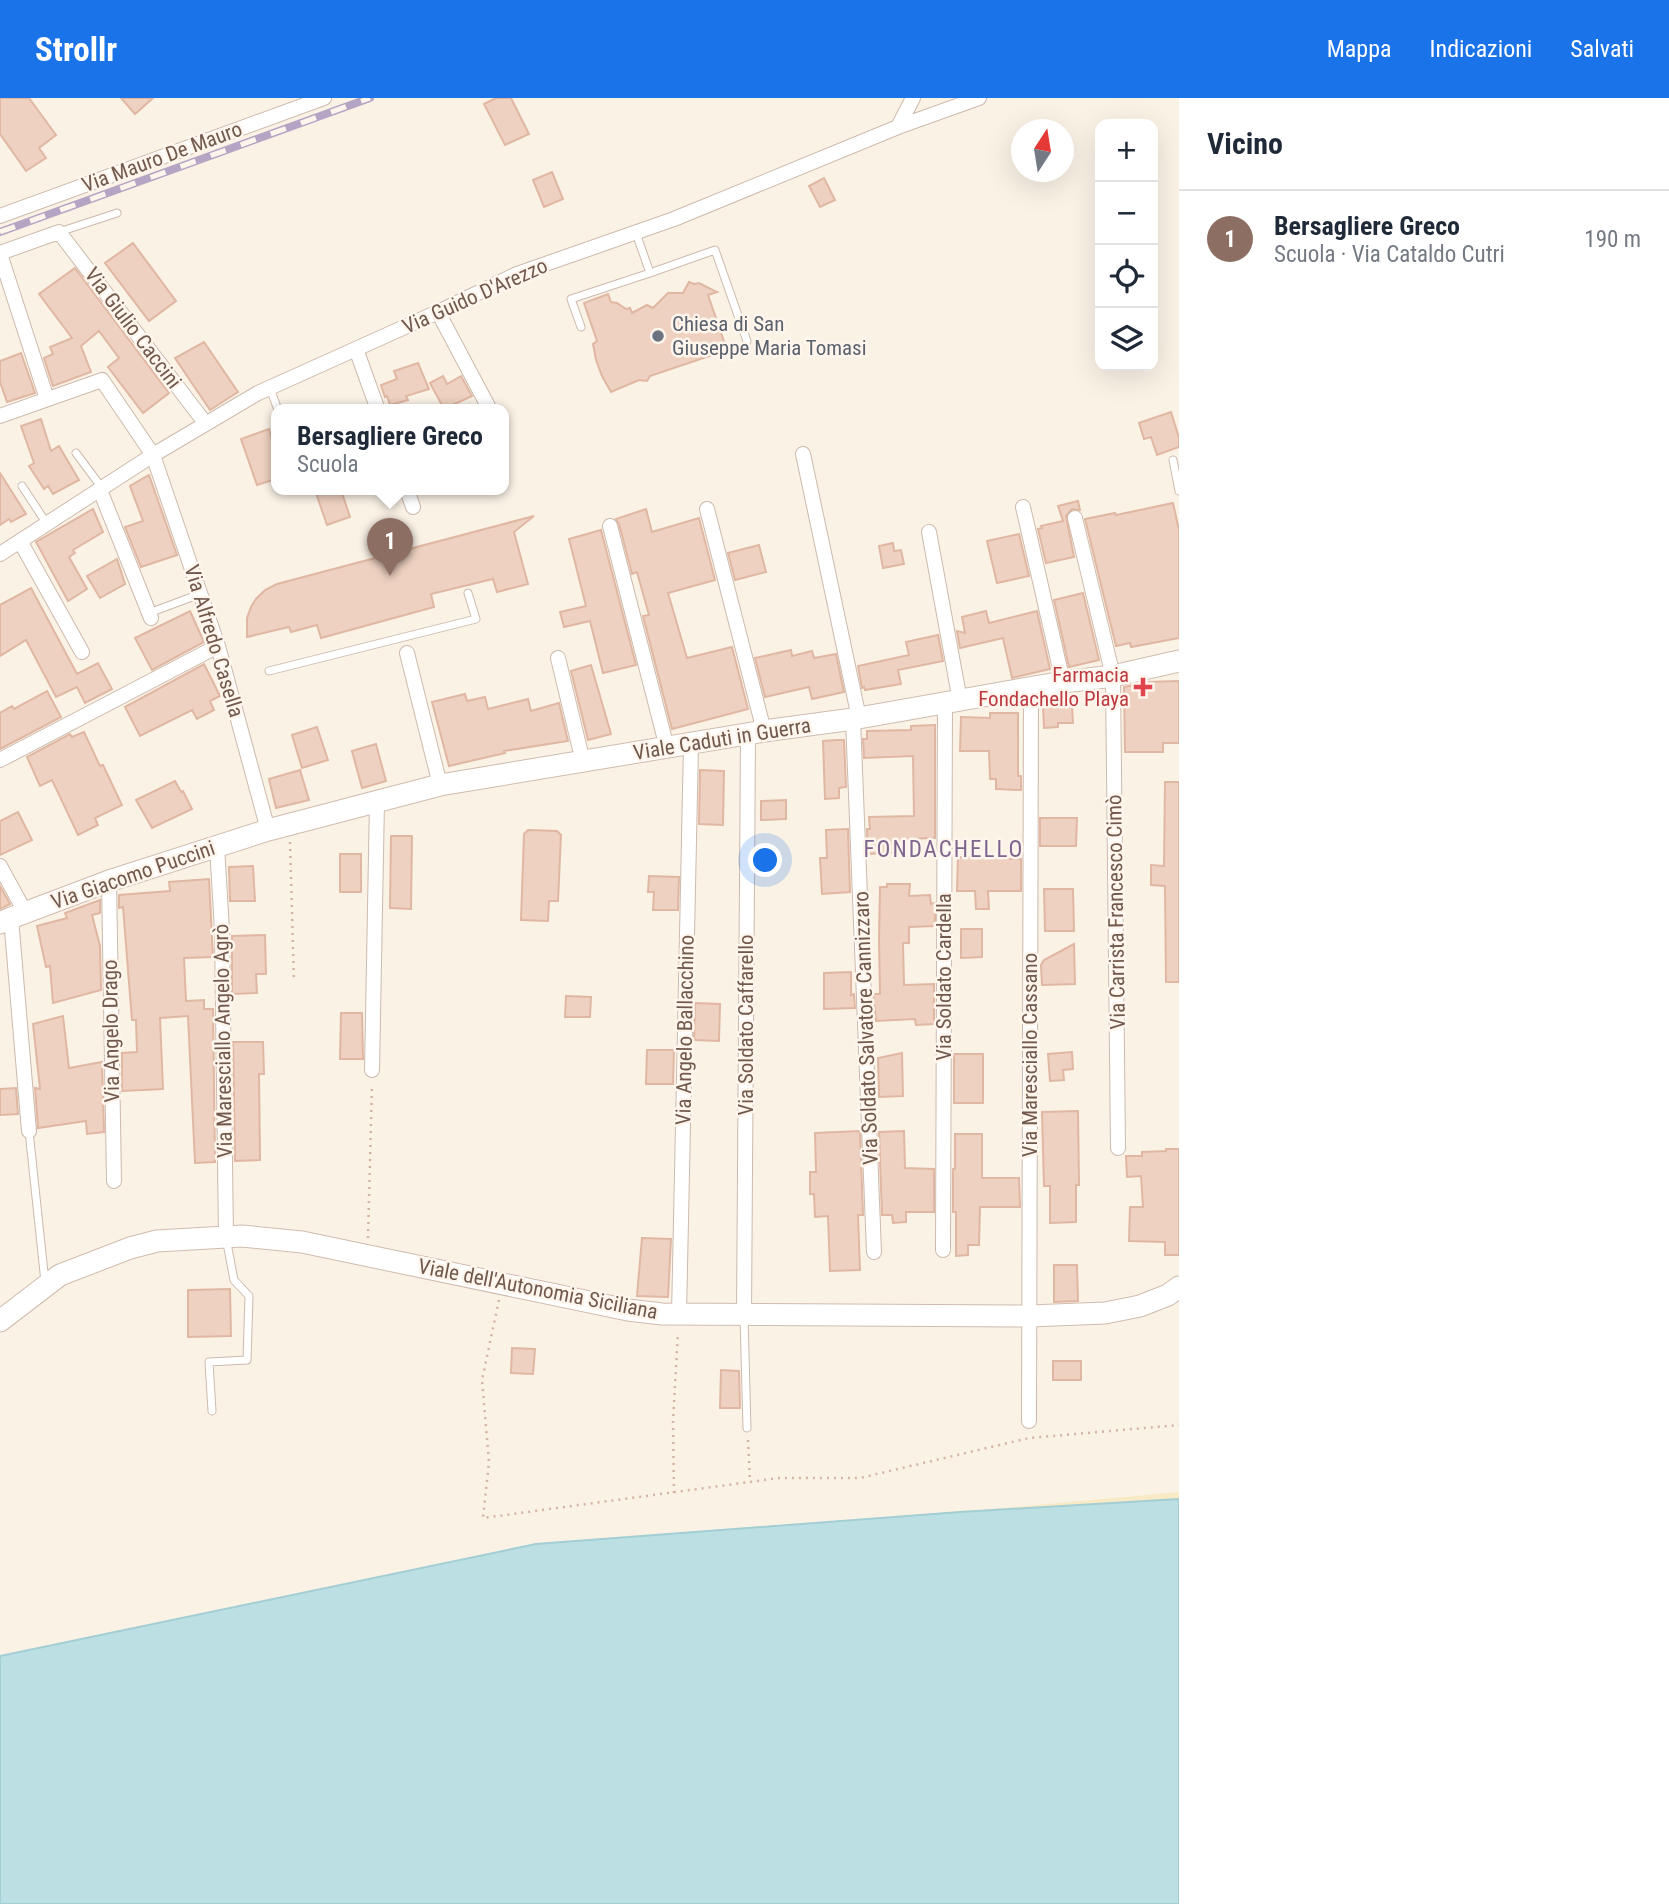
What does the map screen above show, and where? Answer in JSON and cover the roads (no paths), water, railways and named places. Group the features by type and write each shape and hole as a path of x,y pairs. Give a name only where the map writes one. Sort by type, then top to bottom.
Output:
{"street":[{"name":"Via Mauro De Mauro","path":"0,216 324,98"},
{"path":"898,127 914,98"},
{"name":"Via Guido D'Arezzo","path":"0,554 153,455 270,387 517,274 674,219 898,127 979,98"},
{"path":"0,416 47,399 0,253 59,232"},
{"name":"Via Giulio Caccini","path":"59,232 206,424"},
{"path":"438,312 487,404"},
{"path":"356,349 376,404"},
{"name":"Via Alfredo Casella","path":"47,399 102,380 153,455 218,646 268,830"},
{"name":"Via Soldato Salvatore Cannizzaro","path":"803,454 856,719 874,1252"},
{"path":"101,489 150,615"},
{"path":"409,495 413,508"},
{"path":"1023,507 1063,682"},
{"name":"Via Soldato Caffarello","path":"707,509 756,733 744,1315"},
{"name":"Via Carrista Francesco Cimò","path":"1075,518 1114,676 1118,1148"},
{"path":"610,526 667,748"},
{"name":"Via Soldato Cardella","path":"929,532 953,702 943,1250"},
{"path":"20,541 82,652"},
{"path":"0,760 218,646"},
{"path":"407,653 440,785"},
{"path":"558,658 583,762"},
{"name":"Viale Caduti in Guerra","path":"268,830 440,785 856,719 1063,682 1114,676 1179,661"},
{"name":"Via Maresciallo Cassano","path":"1029,1422 1031,688"},
{"name":"Via Angelo Ballacchino","path":"679,1315 691,744"},
{"path":"372,1070 377,801"},
{"name":"Via Giacomo Puccini","path":"12,918 109,881 268,830"},
{"name":"Via Maresciallo Angelo Agrò","path":"217,846 222,930 226,1237"},
{"path":"0,866 12,918 29,1131"},
{"name":"Via Angelo Drago","path":"109,881 114,1181"},
{"name":"Viale dell'Autonomia Siciliana","path":"0,1321 60,1275 130,1248 157,1241 226,1237 302,1242 628,1310 679,1315 1030,1316 1105,1313 1140,1306 1168,1295 1179,1287"}],"lane":[{"path":"59,232 117,213"},
{"path":"636,232 650,272"},
{"path":"580,327 571,299 715,250 747,341"},
{"path":"270,387 276,404"},
{"path":"76,453 101,489"},
{"path":"1173,460 1179,491"},
{"path":"22,486 47,524"},
{"path":"269,671 476,619 468,593"},
{"path":"150,615 200,594"},
{"path":"404,637 407,653"},
{"path":"29,1131 46,1286"},
{"path":"212,1411 209,1362 247,1360 249,1296 234,1280 226,1237"},
{"path":"744,1315 747,1428"}],"water":[{"path":"1179,1499 1179,1904 0,1904 0,1656 536,1544 960,1512"}],"railway":[{"path":"0,232 370,98"}],"place":[{"name":"Chiesa di San Giuseppe Maria Tomasi","path":"658,336"},
{"name":"Bersagliere Greco","path":"390,576"},
{"name":"Farmacia Fondachello Playa","path":"1143,687"}],"district":[{"name":"FONDACHELLO","path":"944,849"}]}
